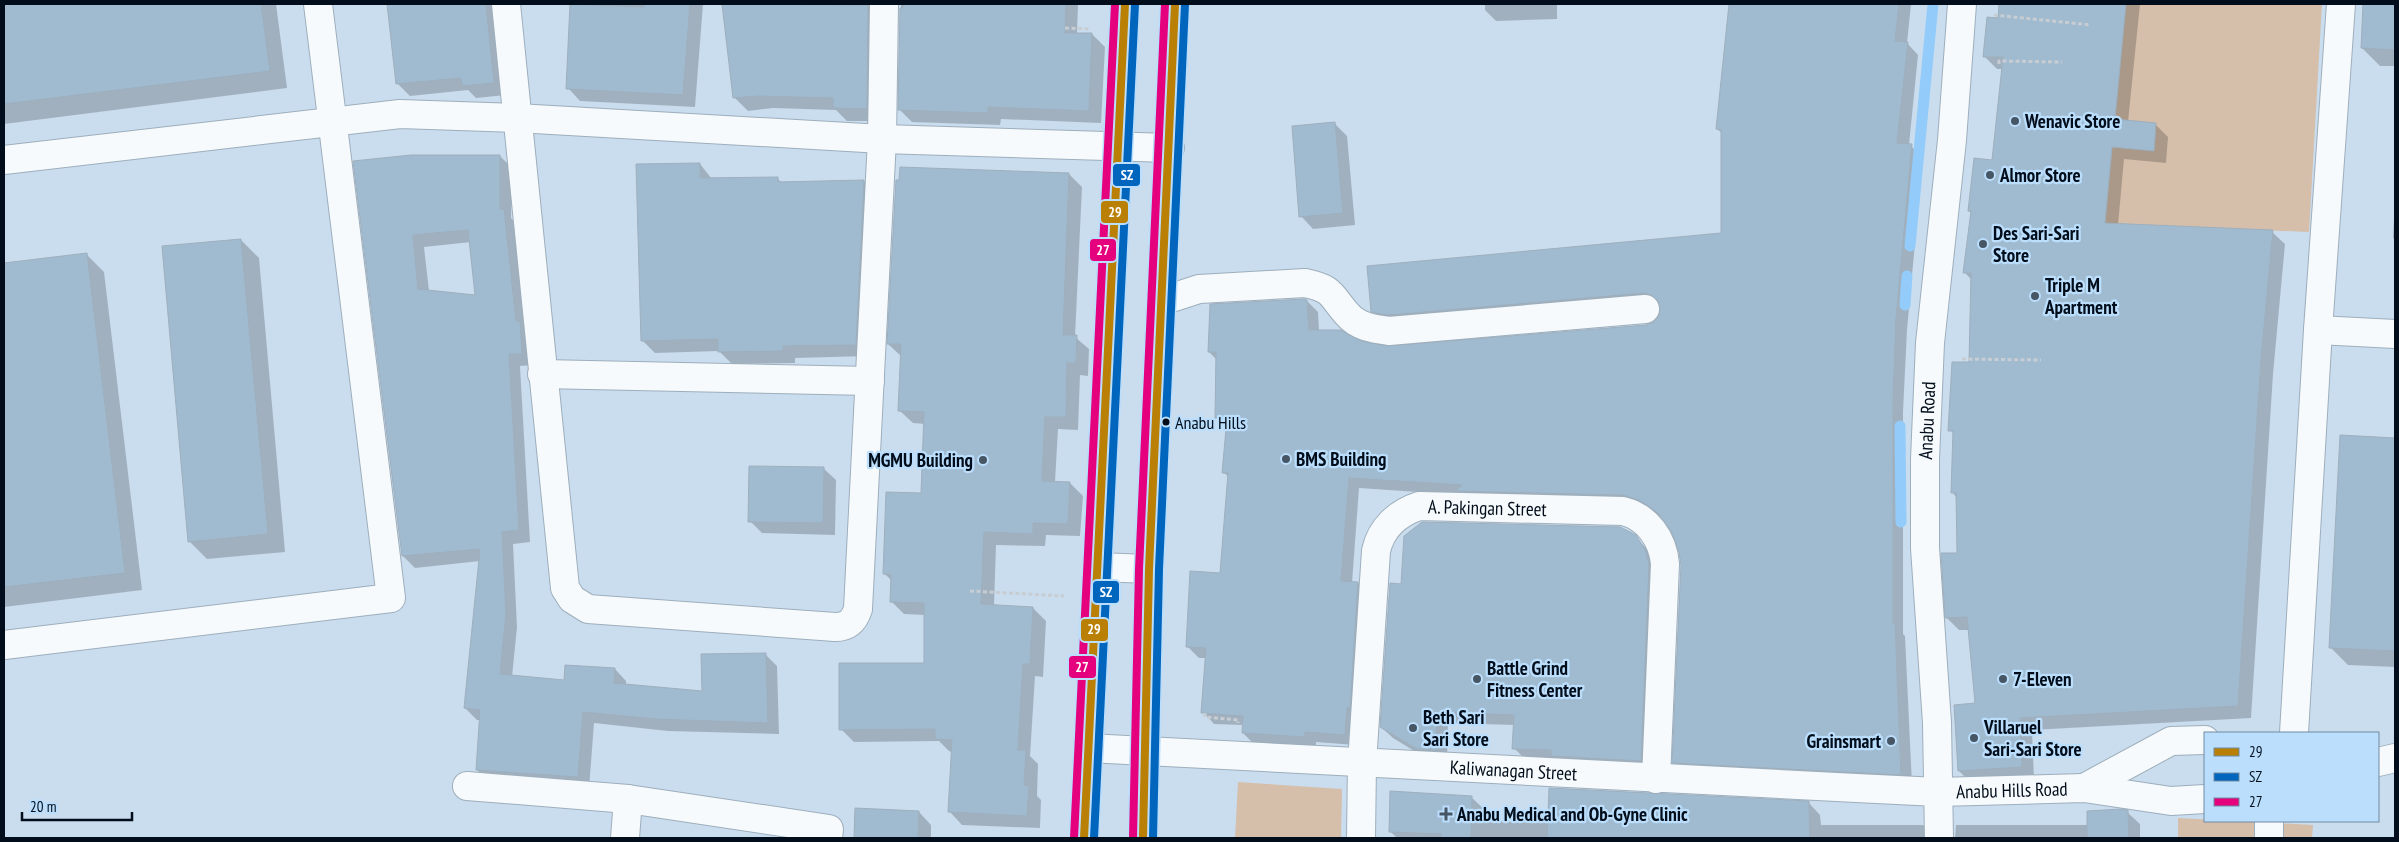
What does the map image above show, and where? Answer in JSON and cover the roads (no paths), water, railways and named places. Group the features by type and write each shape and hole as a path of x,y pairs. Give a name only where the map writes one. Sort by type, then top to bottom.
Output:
{"main road":[{"path":"4,645 391,598 318,4"},
{"path":"506,4 565,588 572,599 588,609 835,626 851,623 858,609 882,139 884,4"},
{"path":"1084,838 1124,4"},
{"path":"1144,838 1149,569 1170,148 1175,4"},
{"name":"Anabu Road","path":"1939,838 1937,723 1925,548 1925,459 1930,343 1952,140 1962,4"},
{"path":"2294,732 2318,330 2341,4"},
{"path":"4,160 332,120 400,114 518,118 882,139 1170,148"},
{"path":"1162,300 1199,289 1305,283 1322,286 1335,296 1347,314 1358,323 1371,329 1389,331 1644,309"},
{"path":"2318,330 2395,334"},
{"path":"542,374 870,381"},
{"name":"A. Pakingan Street","path":"1361,838 1362,763 1376,551 1382,532 1393,520 1410,509 1428,504 1622,511 1641,518 1663,546 1664,554 1656,778"},
{"path":"1097,567 1149,569"},
{"name":"Anabu Hills Road","path":"2084,788 2171,741 2204,740"},
{"name":"Kaliwanagan Street","path":"1088,748 1938,792"},
{"path":"2379,762 2395,758"},
{"path":"467,786 628,799 829,829 828,838"},
{"name":"Anabu Hills Road","path":"1938,792 2084,788 2171,800 2204,799"},
{"path":"625,838 628,799"},
{"path":"2269,822 2269,838"}],"waterway":[{"path":"1910,246 1933,4"},
{"path":"1905,305 1907,276"},
{"path":"1900,426 1901,522"}],"place":[{"name":"Wenavic Store","path":"2015,121"},
{"name":"Almor Store","path":"1990,175"},
{"name":"Des Sari-Sari Store","path":"1983,244"},
{"name":"Triple M Apartment","path":"2035,296"},
{"name":"Anabu Hills","path":"1166,422"},
{"name":"BMS Building","path":"1286,459"},
{"name":"MGMU Building","path":"983,460"},
{"name":"Battle Grind Fitness Center","path":"1477,679"},
{"name":"7-Eleven","path":"2003,679"},
{"name":"Beth Sari Sari Store","path":"1413,728"},
{"name":"Villaruel Sari-Sari Store","path":"1974,738"},
{"name":"Grainsmart","path":"1891,741"},
{"name":"Anabu Medical and Ob-Gyne Clinic","path":"1446,814"}]}
